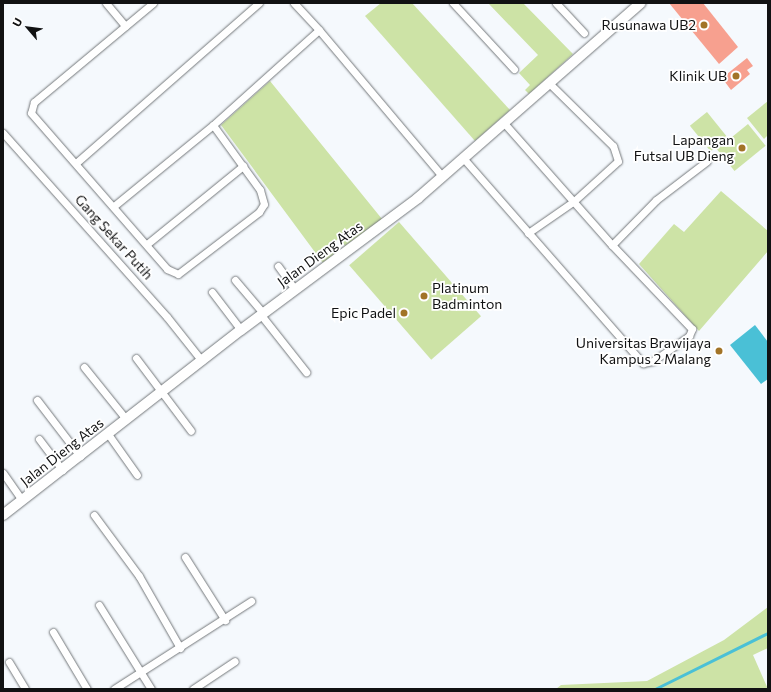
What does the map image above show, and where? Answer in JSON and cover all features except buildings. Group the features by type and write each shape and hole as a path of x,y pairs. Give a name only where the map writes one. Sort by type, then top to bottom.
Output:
{"street":[{"path":"106,3 125,26"},
{"path":"153,3 31,106 31,113 114,206 167,269 181,274 259,212 265,200 213,125"},
{"path":"76,163 259,3"},
{"path":"294,3 319,30 443,177"},
{"path":"453,3 514,69"},
{"path":"556,3 584,33"},
{"name":"Jalan Dieng Atas","path":"3,515 160,392 443,177 641,3"},
{"path":"114,206 213,125 319,30"},
{"path":"528,234 574,201 615,166 618,156 613,146 550,84"},
{"path":"464,159 528,234 639,359 643,362 652,361 690,336 692,329 612,245 504,124"},
{"name":"Gang Sekar Putih","path":"3,133 168,317 202,361"},
{"path":"612,245 656,200 706,161"},
{"path":"147,244 242,166"},
{"path":"278,266 295,290"},
{"path":"235,280 306,372"},
{"path":"212,292 242,330"},
{"path":"136,358 160,392 191,431"},
{"path":"84,367 126,419"},
{"path":"36,400 80,456"},
{"path":"108,434 137,475"},
{"path":"39,439 62,470"},
{"path":"3,473 22,500"},
{"path":"94,515 139,576 180,648"},
{"path":"185,557 226,620"},
{"path":"114,689 226,620 252,601"},
{"path":"99,605 139,674 151,689"},
{"path":"53,632 87,689"},
{"path":"193,689 235,661"},
{"path":"9,662 25,689"}],"green space":[{"path":"381,3 412,3 510,110 475,141 365,16"},
{"path":"488,3 523,3 573,54 529,94 525,90 530,85 519,73 538,55"},
{"path":"270,81 382,219 345,246 339,238 330,246 335,253 323,263 221,125"},
{"path":"768,101 768,135 764,139 747,118"},
{"path":"707,112 728,138 711,151 690,126"},
{"name":"Lapangan Futsal UB Dieng","path":"748,124 766,146 735,171 717,149"},
{"path":"721,191 768,231 768,251 699,331 639,264 674,224 684,232"},
{"path":"399,222 481,316 431,360 349,265"},
{"path":"768,607 768,648 753,655 768,689 556,689 561,685 647,681 724,640"}],"water":[{"path":"755,325 768,342 768,379 761,384 730,345"}],"waterway":[{"path":"655,689 768,633"}],"place":[{"name":"Rusunawa UB2","path":"704,25"},
{"name":"Klinik UB","path":"736,76"},
{"name":"Lapangan Futsal UB Dieng","path":"742,148"},
{"name":"Platinum Badminton","path":"424,296"},
{"name":"Epic Padel","path":"404,313"},
{"name":"Universitas Brawijaya Kampus 2 Malang","path":"719,351"}]}
